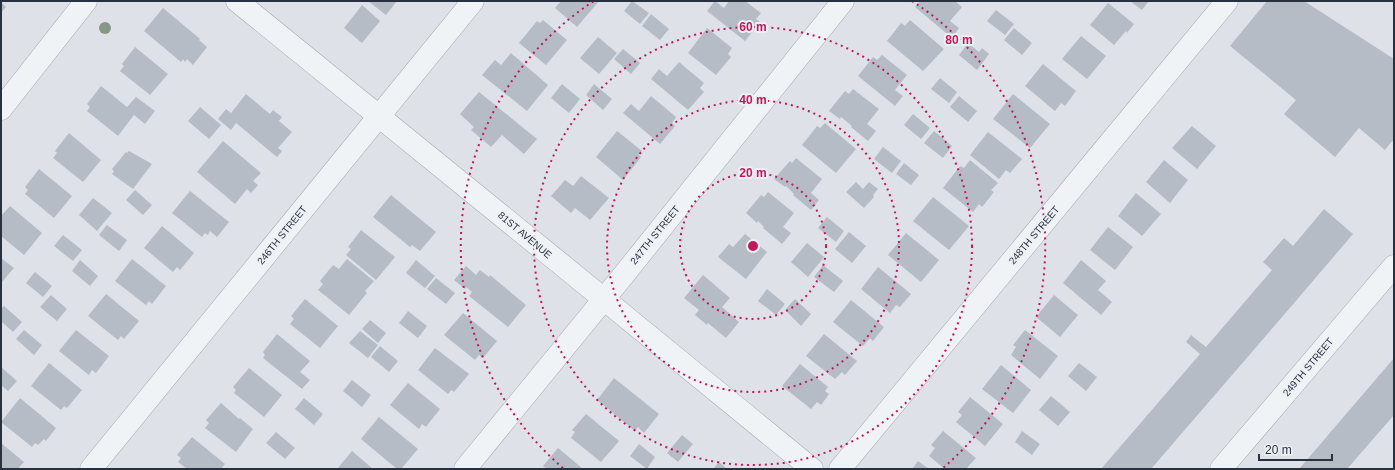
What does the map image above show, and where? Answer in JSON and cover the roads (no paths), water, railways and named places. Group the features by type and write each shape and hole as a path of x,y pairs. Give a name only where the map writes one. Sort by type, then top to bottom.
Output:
{"street":[{"path":"1,109 86,1"},
{"name":"81ST AVENUE","path":"237,1 380,115 603,300 812,469"},
{"name":"246TH STREET","path":"91,469 473,1"},
{"name":"247TH STREET","path":"466,469 843,1"},
{"name":"248TH STREET","path":"840,469 1227,1"},
{"name":"249TH STREET","path":"1221,469 1394,266"}]}
